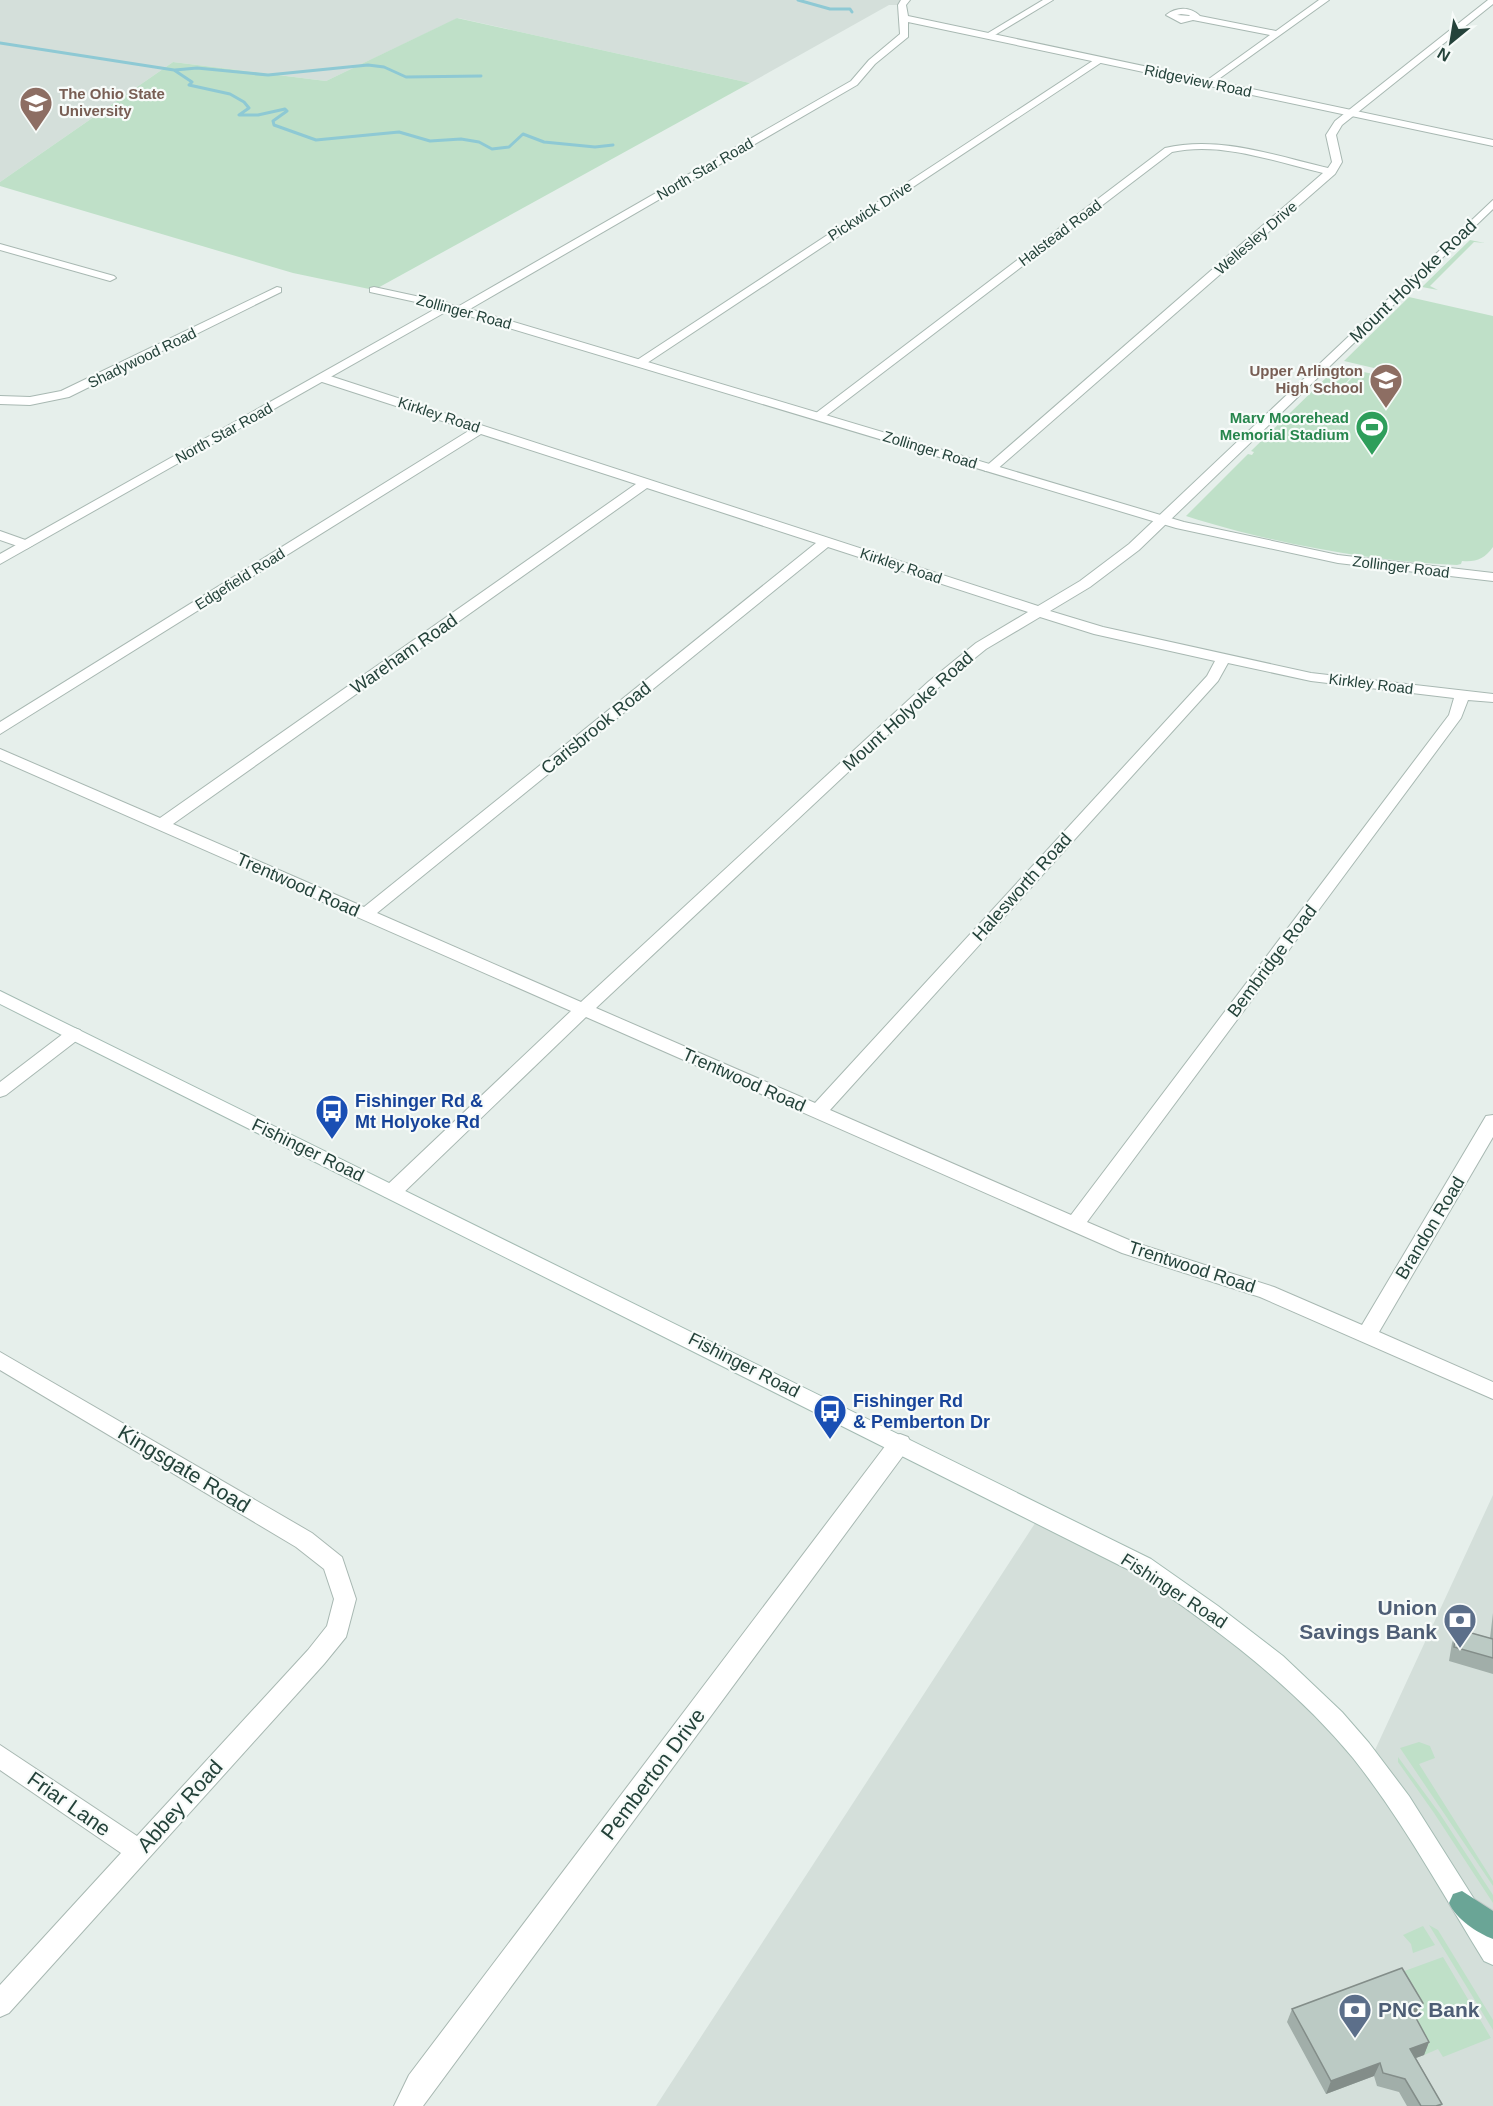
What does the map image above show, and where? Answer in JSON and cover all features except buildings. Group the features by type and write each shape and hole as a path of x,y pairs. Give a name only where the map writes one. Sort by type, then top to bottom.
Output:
{"main road":[{"path":"1462,1903 1493,1927"}],"street":[{"name":"North Star Road","path":"462,309 854,83 878,57 903,38 905,30 902,5 906,0"},
{"path":"987,36 1050,0"},
{"path":"1209,83 1325,0"},
{"path":"1331,172 1337,162 1332,141 1333,129 1493,0"},
{"name":"Ridgeview Road","path":"903,18 1493,143"},
{"path":"1195,18 1277,34"},
{"name":"Pickwick Drive","path":"640,362 1100,60"},
{"name":"Halstead Road","path":"818,416 1169,150 1178,147 1206,146 1331,172"},
{"name":"Wellesley Drive","path":"990,468 1331,172"},
{"name":"Mount Holyoke Road","path":"392,1192 584,1009 933,685 981,646 1085,584 1134,547 1493,203"},
{"path":"0,247 110,278"},
{"name":"Shadywood Road","path":"0,400 30,401 65,394 98,380 278,290"},
{"name":"Zollinger Road","path":"374,290 462,309 1163,520 1268,546 1338,559 1493,577"},
{"name":"North Star Road","path":"0,560 448,306"},
{"name":"Kirkley Road","path":"323,378 1130,639 1311,677 1493,698"},
{"path":"28,416 30,401"},
{"name":"Edgefield Road","path":"0,729 480,429"},
{"name":"Wareham Road","path":"162,825 646,483"},
{"path":"0,535 26,545"},
{"name":"Carisbrook Road","path":"365,914 827,541"},
{"name":"Halesworth Road","path":"817,1112 1213,678 1223,659"},
{"name":"Bembridge Road","path":"1075,1224 1456,715 1461,695"},
{"name":"Trentwood Road","path":"0,754 1129,1248 1267,1292 1493,1391"},
{"name":"Fishinger Road","path":"0,997 900,1443 1143,1566 1199,1603 1263,1652 1325,1711 1385,1782 1493,1952"},
{"path":"0,1091 74,1034"},
{"name":"Brandon Road","path":"1367,1335 1493,1121"},
{"name":"Kingsgate Road","path":"0,1360 304,1540 334,1564 345,1599"},
{"name":"Pemberton Drive","path":"408,2106 419,2085 900,1443"},
{"name":"Abbey Road","path":"0,2004 316,1657 338,1630 345,1599"},
{"name":"Friar Lane","path":"0,1756 138,1851"}],"shaded area":[{"name":"The Ohio State University","path":"0,0 906,0 902,5 889,5 750,83 458,18 326,81 173,62 0,182"},
{"path":"1493,1495 1493,2106 656,2106 1041,1514 1199,1603 1369,1763"}],"green space":[{"path":"457,18 750,83 374,290 293,273 0,186 0,182 173,62 326,81"},
{"path":"1470,240 1485,243 1474,242 1430,286 1438,290 1422,287"},
{"name":"Marv Moorehead Memorial Stadium","path":"1409,297 1493,316 1493,547 1486,554 1480,559 1462,561 1457,565 1390,560 1285,542 1186,516 1248,454 1252,455 1254,452 1251,451 1332,372 1351,377 1336,394 1359,371 1373,374 1378,369 1344,361"},
{"path":"1419,1742 1430,1746 1435,1758 1419,1764 1493,1881 1493,1886 1400,1748"},
{"path":"1398,1757 1440,1814 1493,1895 1493,1903 1398,1762"},
{"path":"1429,1925 1438,1930 1493,2020 1493,2030"},
{"path":"1423,1926 1435,1945 1413,1953 1411,1944 1403,1935"},
{"path":"1443,1957 1491,2038 1443,2057 1438,2049 1424,2055 1377,1981"}],"waterway":[{"path":"798,0 830,9 850,9 852,12"},
{"path":"0,43 174,70 192,82 189,85 230,94 244,102 249,108 239,115 258,115 285,109 287,111 273,121 274,125 316,140 399,132 430,141 461,139 479,142 492,149 509,147 523,134 544,142 595,147 613,145"},
{"path":"175,70 197,68 268,75 368,65 384,67 406,77 481,76"}],"place":[{"name":"The Ohio State University","path":"36,132"},
{"name":"Upper Arlington High School","path":"1386,409"},
{"name":"Marv Moorehead Memorial Stadium","path":"1372,456"},
{"name":"Fishinger Rd & Mt Holyoke Rd","path":"332,1140"},
{"name":"Fishinger Rd & Pemberton Dr","path":"830,1440"},
{"name":"Union Savings Bank","path":"1460,1649"},
{"name":"PNC Bank","path":"1355,2039"}]}
